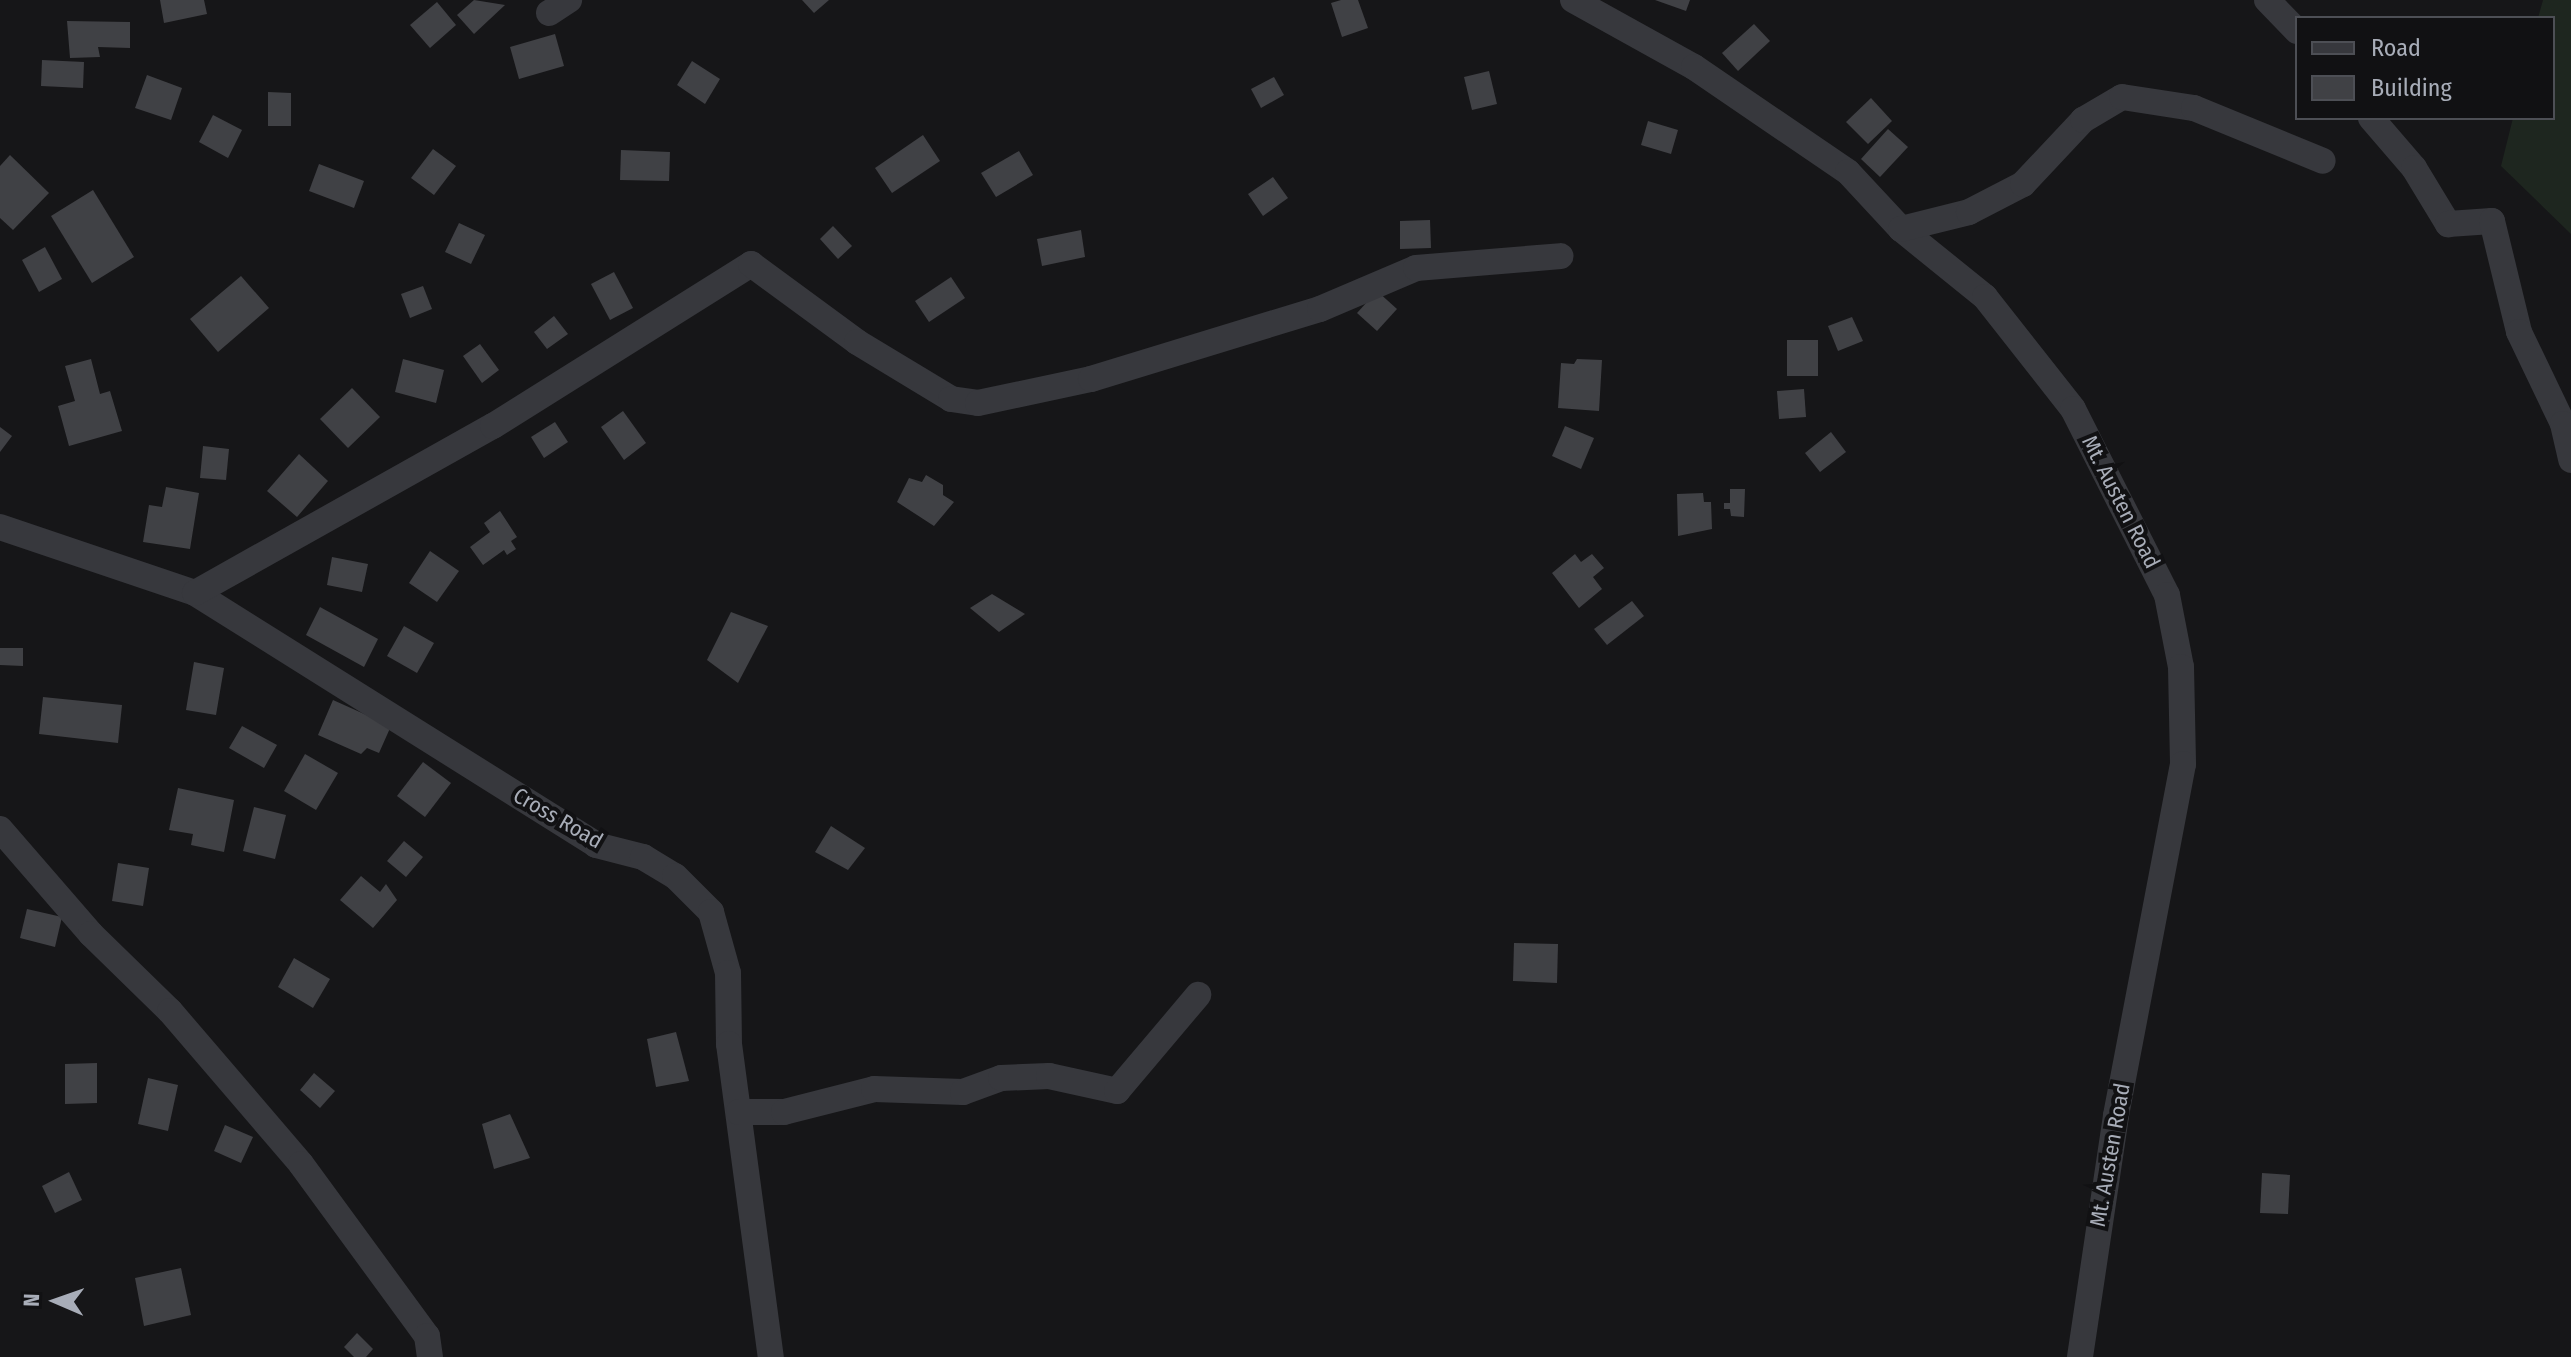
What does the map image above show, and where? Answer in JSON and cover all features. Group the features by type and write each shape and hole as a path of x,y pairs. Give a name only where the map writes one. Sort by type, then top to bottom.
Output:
{"street":[{"name":"Mt. Austen Road","path":"1573,0 1694,67 1848,172 1901,229 1985,297 2073,409 2102,458 2167,595 2181,667 2183,764 2096,1239 2080,1357"},
{"path":"2267,0 2295,29"},
{"path":"1901,229 1969,212 2023,184 2083,120 2122,97 2194,108 2323,161"},
{"path":"2373,120 2414,168 2448,224 2492,221 2519,332 2563,424 2571,460"},
{"path":"195,593 493,426 751,264 857,342 951,399 978,403 1091,379 1305,314 1416,268 1561,256"},
{"name":"Cross Road","path":"0,527 195,593 596,845 643,857 675,876 711,912 728,973 729,1044 771,1357"},
{"path":"0,829 91,934 170,1011 301,1164 427,1336 430,1357"},
{"path":"739,1112 784,1112 874,1089 963,1092 1001,1078 1049,1076 1117,1091 1198,995"}],"shaded area":[{"path":"2543,0 2571,0 2571,234 2501,166 2512,120 2555,120 2555,16 2539,16"}],"building":[{"path":"160,0 204,0 207,14 164,23"},
{"path":"474,0 505,5 474,34 457,15"},
{"path":"802,0 829,0 814,13"},
{"path":"1358,0 1368,28 1342,37 1331,3"},
{"path":"1655,0 1690,0 1686,11"},
{"path":"437,2 456,25 430,48 410,25"},
{"path":"67,21 130,22 130,48 98,47 100,57 70,58"},
{"path":"1754,24 1770,41 1738,71 1722,53"},
{"path":"555,34 564,66 519,79 510,47"},
{"path":"42,60 84,62 83,88 41,86"},
{"path":"692,61 720,79 705,104 677,85"},
{"path":"1489,71 1497,104 1472,110 1464,77"},
{"path":"147,75 182,88 171,120 135,108"},
{"path":"1274,77 1284,95 1261,108 1251,89"},
{"path":"268,92 291,93 291,126 268,126"},
{"path":"1871,98 1892,121 1868,144 1846,122"},
{"path":"213,115 242,130 228,158 199,142"},
{"path":"1648,121 1678,130 1671,154 1641,145"},
{"path":"1888,129 1908,147 1880,177 1861,159"},
{"path":"923,135 940,161 892,193 875,168"},
{"path":"433,149 456,166 434,195 411,178"},
{"path":"621,150 670,152 669,181 620,180"},
{"path":"1019,151 1033,175 996,197 981,173"},
{"path":"10,155 49,193 13,230 0,218 0,166"},
{"path":"319,164 364,181 354,208 309,191"},
{"path":"1273,177 1288,198 1263,216 1248,194"},
{"path":"93,190 134,257 92,283 51,216"},
{"path":"1430,220 1431,248 1400,249 1400,221"},
{"path":"459,223 485,235 471,264 445,252"},
{"path":"833,226 852,246 838,259 820,239"},
{"path":"1081,230 1085,257 1042,266 1037,239"},
{"path":"45,247 62,279 39,292 22,260"},
{"path":"614,272 633,308 610,320 591,284"},
{"path":"241,276 269,308 218,352 190,319"},
{"path":"951,277 965,298 929,322 915,301"},
{"path":"423,286 432,309 410,318 401,294"},
{"path":"1377,291 1397,309 1377,331 1357,313"},
{"path":"554,316 568,334 547,349 534,332"},
{"path":"1852,317 1863,341 1838,351 1828,326"},
{"path":"1787,340 1818,340 1818,376 1787,376"},
{"path":"480,344 499,370 482,383 463,356"},
{"path":"91,359 100,394 110,391 122,431 69,446 58,406 75,401 65,366"},
{"path":"403,359 444,370 436,403 395,392"},
{"path":"1577,359 1602,360 1599,411 1558,408 1561,363 1574,364"},
{"path":"352,388 380,417 348,448 320,419"},
{"path":"1804,389 1806,417 1779,419 1777,391"},
{"path":"623,411 646,443 624,460 601,427"},
{"path":"555,422 568,442 544,458 531,437"},
{"path":"1565,426 1594,438 1581,469 1552,456"},
{"path":"0,427 12,436 0,452"},
{"path":"1831,432 1846,452 1820,472 1805,453"},
{"path":"203,446 229,449 226,480 200,478"},
{"path":"299,454 328,481 297,517 267,491"},
{"path":"926,475 943,485 943,495 954,502 934,526 897,502 909,478 922,482"},
{"path":"166,487 199,493 190,549 143,542 149,505 162,507"},
{"path":"1730,489 1745,489 1744,517 1731,516 1730,509 1724,509 1724,503 1730,503"},
{"path":"1703,493 1704,502 1711,502 1712,529 1678,536 1677,494"},
{"path":"500,511 517,537 511,541 516,549 507,555 504,550 483,565 470,547 490,532 484,523"},
{"path":"430,551 459,571 437,602 409,583"},
{"path":"1575,554 1581,562 1592,554 1604,568 1593,577 1602,589 1579,608 1552,573"},
{"path":"332,557 368,564 362,592 327,585"},
{"path":"992,594 1025,614 999,632 970,608"},
{"path":"1632,601 1644,616 1607,645 1594,629"},
{"path":"320,607 378,639 364,667 306,635"},
{"path":"731,612 768,626 738,683 707,660"},
{"path":"404,626 434,643 417,673 387,656"},
{"path":"0,648 23,648 23,666 0,665"},
{"path":"194,662 224,668 216,715 186,710"},
{"path":"43,697 122,705 118,743 39,734"},
{"path":"333,700 391,726 379,753 367,748 361,754 318,735"},
{"path":"242,726 277,745 264,768 229,748"},
{"path":"305,754 338,773 316,810 284,791"},
{"path":"423,762 451,783 425,817 397,796"},
{"path":"178,788 234,800 224,852 191,845 193,834 169,830"},
{"path":"254,807 286,815 275,859 243,851"},
{"path":"831,826 865,848 848,870 815,852"},
{"path":"404,841 423,857 406,877 387,861"},
{"path":"118,863 149,868 143,906 112,901"},
{"path":"361,876 380,892 386,884 397,900 373,928 340,900"},
{"path":"27,909 62,917 55,947 20,938"},
{"path":"1514,943 1558,944 1557,983 1513,981"},
{"path":"294,958 330,979 313,1008 278,987"},
{"path":"676,1032 689,1081 656,1087 647,1039"},
{"path":"97,1063 97,1103 65,1104 65,1064"},
{"path":"314,1073 335,1091 320,1108 300,1090"},
{"path":"148,1078 178,1085 168,1131 138,1124"},
{"path":"510,1114 530,1158 494,1169 482,1124"},
{"path":"225,1125 253,1137 241,1163 214,1151"},
{"path":"69,1172 82,1200 55,1213 42,1186"},
{"path":"2262,1173 2290,1175 2288,1214 2260,1213"},
{"path":"181,1268 191,1315 144,1326 135,1278"},
{"path":"357,1333 373,1349 366,1357 354,1357 344,1347"}]}
